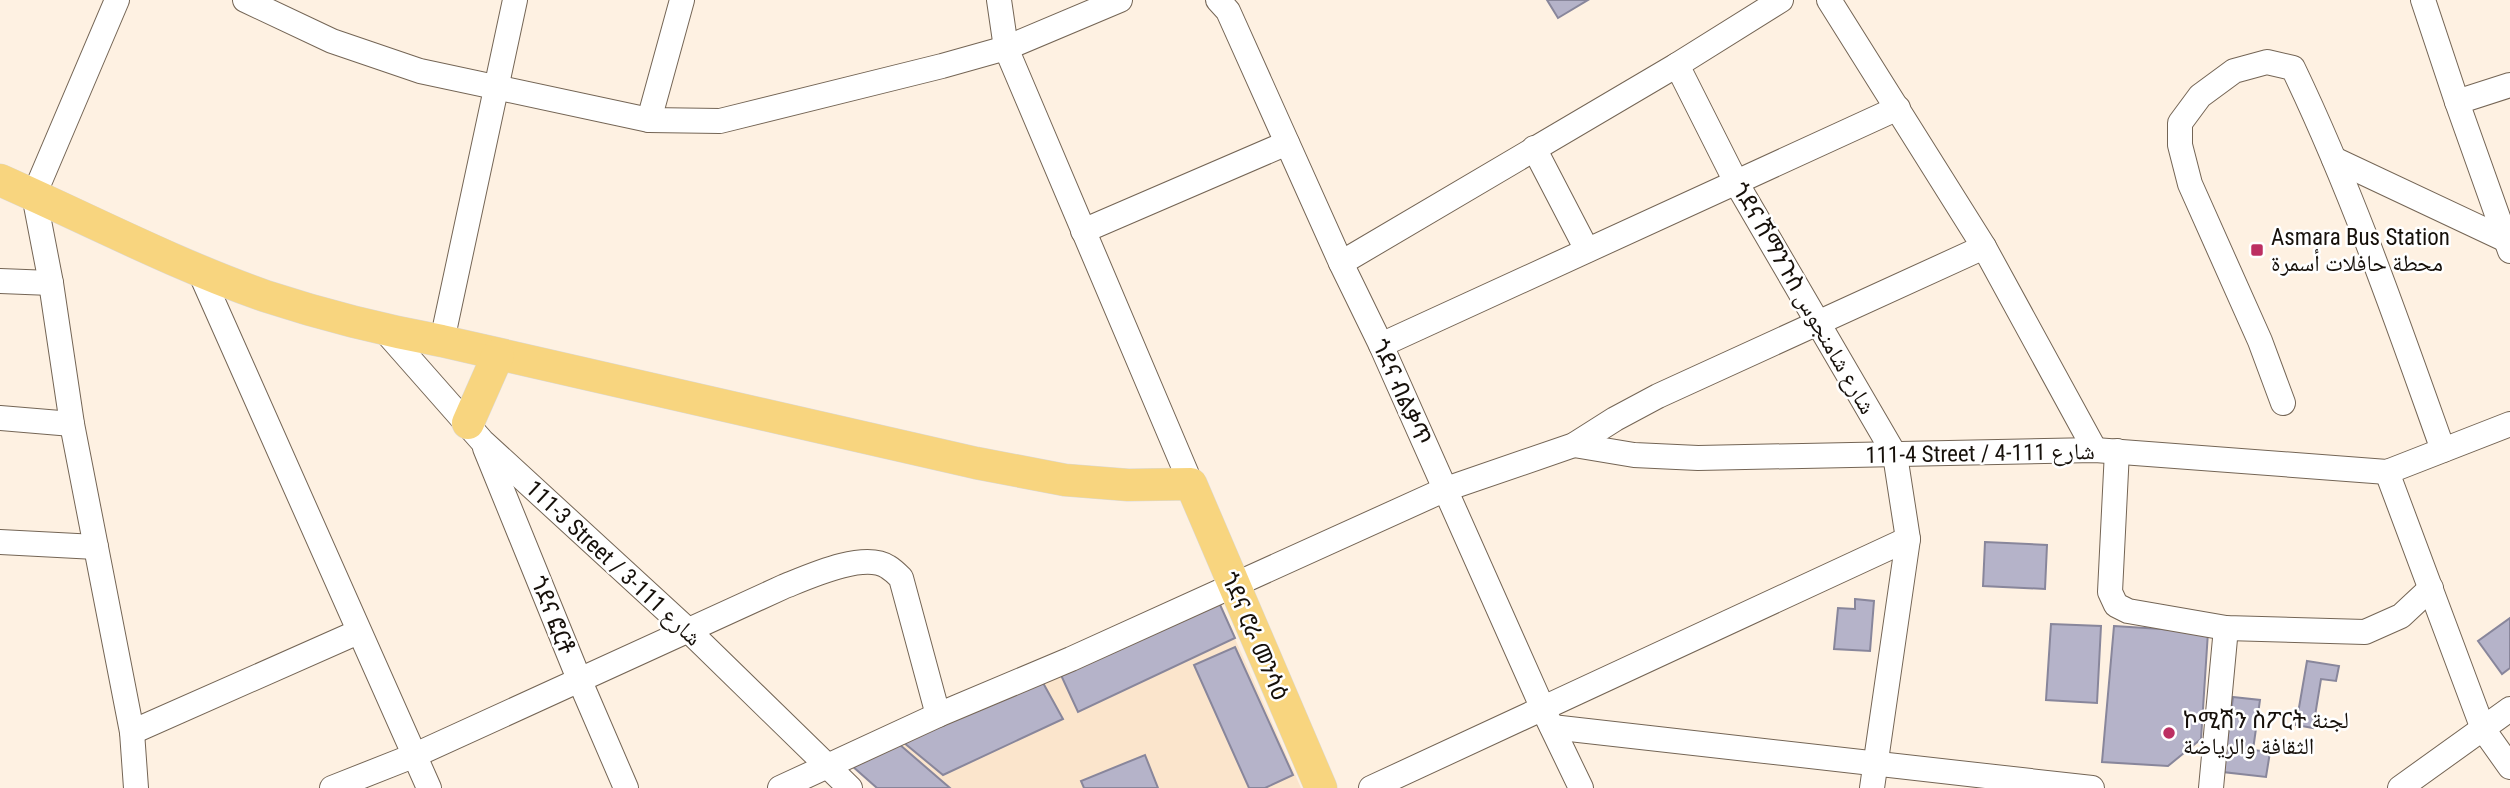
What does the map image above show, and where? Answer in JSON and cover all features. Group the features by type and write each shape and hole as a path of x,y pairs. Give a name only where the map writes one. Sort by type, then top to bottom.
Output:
{"main road":[{"path":"0,180 122,237 266,296 385,331 442,341 976,463 1065,480 1128,485 1191,484"},
{"path":"475,432 498,355"},
{"name":"ጎደና ሮራ መንሳዕ","path":"1191,484 1321,788"}],"street":[{"path":"117,0 34,195 51,283 72,424 132,732 136,788"},
{"path":"245,0 332,41 420,71 649,120 720,121 1006,48 1120,0"},
{"path":"442,341 515,0"},
{"path":"649,120 682,0"},
{"path":"999,0 1006,48 1191,484"},
{"name":"ጎደና ብልቃጥ","path":"1218,0 1228,11 1581,788"},
{"path":"1342,264 1677,65 1781,0"},
{"path":"1829,0 1984,247 2106,450 2110,592 2116,605 2128,611 2226,628 2365,632 2401,616 2431,588"},
{"path":"2423,0 2508,246"},
{"path":"2283,403 2260,341 2190,184 2179,145 2180,123 2200,96 2234,71 2267,62 2293,68 2334,159 2385,287 2443,450"},
{"name":"ጎደና ሽማንጉስ شارع شامنجوس","path":"1677,65 1737,184 1895,455 1908,539 1872,788"},
{"path":"2457,102 2510,85"},
{"path":"1381,345 1898,108"},
{"path":"1083,230 1287,142"},
{"path":"1534,148 1587,250"},
{"path":"2334,159 2508,246"},
{"path":"780,788 820,775 939,715 1446,489 1574,445 1658,396 1984,247"},
{"path":"200,270 412,756 429,788"},
{"path":"0,281 51,283"},
{"name":"111-3 Street / شارع 111-3","path":"385,331 475,432 689,631 820,775 850,788"},
{"path":"0,418 72,424"},
{"path":"2510,424 2387,472 2483,729 2510,767"},
{"name":"ጎደና ፎርቶ","path":"475,432 626,788"},
{"name":"111-4 Street / شارع 111-4","path":"1574,445 1634,455 1698,458 2106,450 2387,472"},
{"path":"1371,788 1548,718 1908,539"},
{"path":"0,542 96,547"},
{"path":"332,788 412,756 783,587 840,566 868,562 887,565 901,578 939,715"},
{"path":"2211,788 2226,628"},
{"path":"132,732 358,632"},
{"path":"2400,788 2510,709"},
{"path":"1548,718 2092,788"}],"shaded area":[{"path":"1217,598 1301,788 877,788 851,765"}],"building":[{"path":"1547,0 1588,0 1558,18"},
{"path":"1985,542 2047,545 2045,589 1983,586"},
{"path":"1217,598 1235,638 1078,712 1060,673"},
{"path":"1855,599 1874,601 1870,651 1834,649 1838,608 1855,609"},
{"path":"2510,618 2510,668 2502,674 2478,641"},
{"path":"2051,624 2101,626 2097,703 2046,700"},
{"path":"2114,626 2208,632 2201,739 2168,766 2102,762"},
{"path":"1235,647 1293,775 1265,788 1249,788 1194,665"},
{"path":"2307,661 2339,666 2336,681 2321,679 2313,728 2296,725"},
{"path":"1042,681 1063,719 943,775 903,742"},
{"path":"2233,697 2260,700 2253,750 2270,752 2266,777 2223,772"},
{"path":"899,744 950,788 877,788 851,765"},
{"path":"1145,755 1158,788 1084,788 1081,781"}],"place":[{"name":"Asmara Bus Station محطة حافلات أسمرة","path":"2257,250"},
{"name":"ኮሚሽን ስፖርት لجنة الثقافة والرياضة","path":"2169,733"}]}
